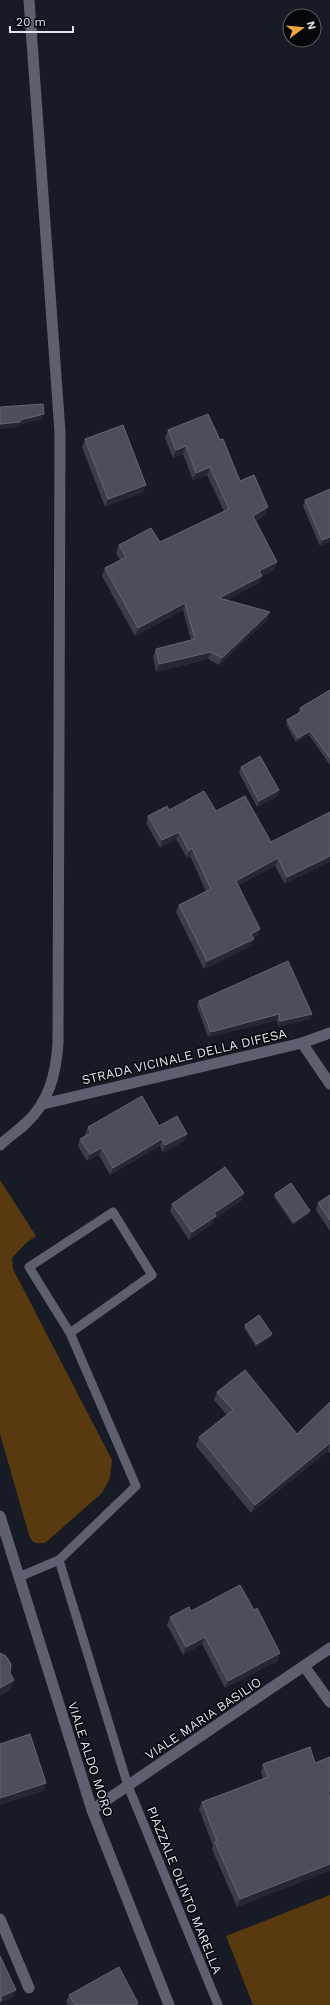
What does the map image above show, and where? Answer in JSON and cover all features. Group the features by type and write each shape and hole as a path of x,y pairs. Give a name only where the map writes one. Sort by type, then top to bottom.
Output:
{"street":[{"path":"1,1143 25,1125 43,1104 53,1075 58,1036 60,432 28,0"},
{"name":"STRADA VICINALE DELLA DIFESA","path":"43,1104 302,1043 330,1033"},
{"path":"302,1043 330,1084"},
{"name":"VIALE ALDO MORO","path":"0,1516 92,1810 170,2005"},
{"name":"VIALE MARIA BASILIO","path":"92,1810 330,1648"},
{"path":"304,1666 330,1702"},
{"path":"0,1919 29,1988"}],"lane":[{"path":"19,1577 59,1560 136,1486 70,1333 29,1267 113,1212 152,1275 70,1333"},
{"name":"PIAZZALE OLINTO MARELLA","path":"59,1560 128,1786 218,2005"}],"shaded area":[{"path":"0,1180 36,1236 26,1243 12,1258 13,1269 112,1460 110,1478 102,1493 45,1543 35,1543 29,1535 0,1434"},
{"path":"330,1895 330,2005 253,2005 226,1936"}],"building":[{"path":"43,404 44,414 20,420 20,422 0,424 0,407"},
{"path":"208,414 220,440 223,439 240,481 254,475 268,507 253,516 277,562 259,571 262,576 219,598 270,612 222,658 211,652 159,664 156,649 195,639 185,603 138,628 105,568 126,557 119,545 151,528 160,542 229,509 210,467 196,473 186,446 176,450 168,430"},
{"path":"123,425 146,485 108,499 85,439"},
{"path":"330,489 330,537 322,540 305,500"},
{"path":"330,690 330,758 310,731 298,738 287,720 302,711 300,708"},
{"path":"260,756 279,790 259,801 241,767"},
{"path":"204,791 216,811 245,796 271,842 330,812 330,856 287,877 278,858 236,881 260,929 251,934 254,939 207,961 179,905 211,889 192,848 189,851 179,832 162,840 148,816 167,806 169,810"},
{"path":"288,961 312,1014 280,1021 279,1014 211,1032 199,1001"},
{"path":"142,1096 159,1126 177,1116 187,1134 165,1145 162,1139 113,1168 102,1148 90,1154 80,1139 91,1133 88,1127"},
{"path":"225,1167 244,1193 214,1213 216,1216 192,1232 172,1204"},
{"path":"291,1183 310,1211 294,1222 275,1194"},
{"path":"330,1195 330,1220 318,1203"},
{"path":"259,1315 272,1334 257,1344 245,1325"},
{"path":"245,1370 297,1434 330,1402 330,1443 255,1505 199,1437 233,1410 217,1392"},
{"path":"240,1585 254,1610 257,1608 280,1653 228,1681 205,1637 186,1647 170,1617 189,1607 191,1611"},
{"path":"0,1653 6,1656 11,1664 10,1673 14,1680 0,1688"},
{"path":"30,1734 46,1783 0,1798 0,1744"},
{"path":"310,1747 315,1763 330,1757 330,1791 328,1792 330,1799 330,1864 240,1899 215,1842 217,1841 202,1802 268,1777 263,1764"},
{"path":"0,1956 16,1990 0,1997"},
{"path":"119,1967 138,2003 135,2005 75,2005 69,1995"}]}
